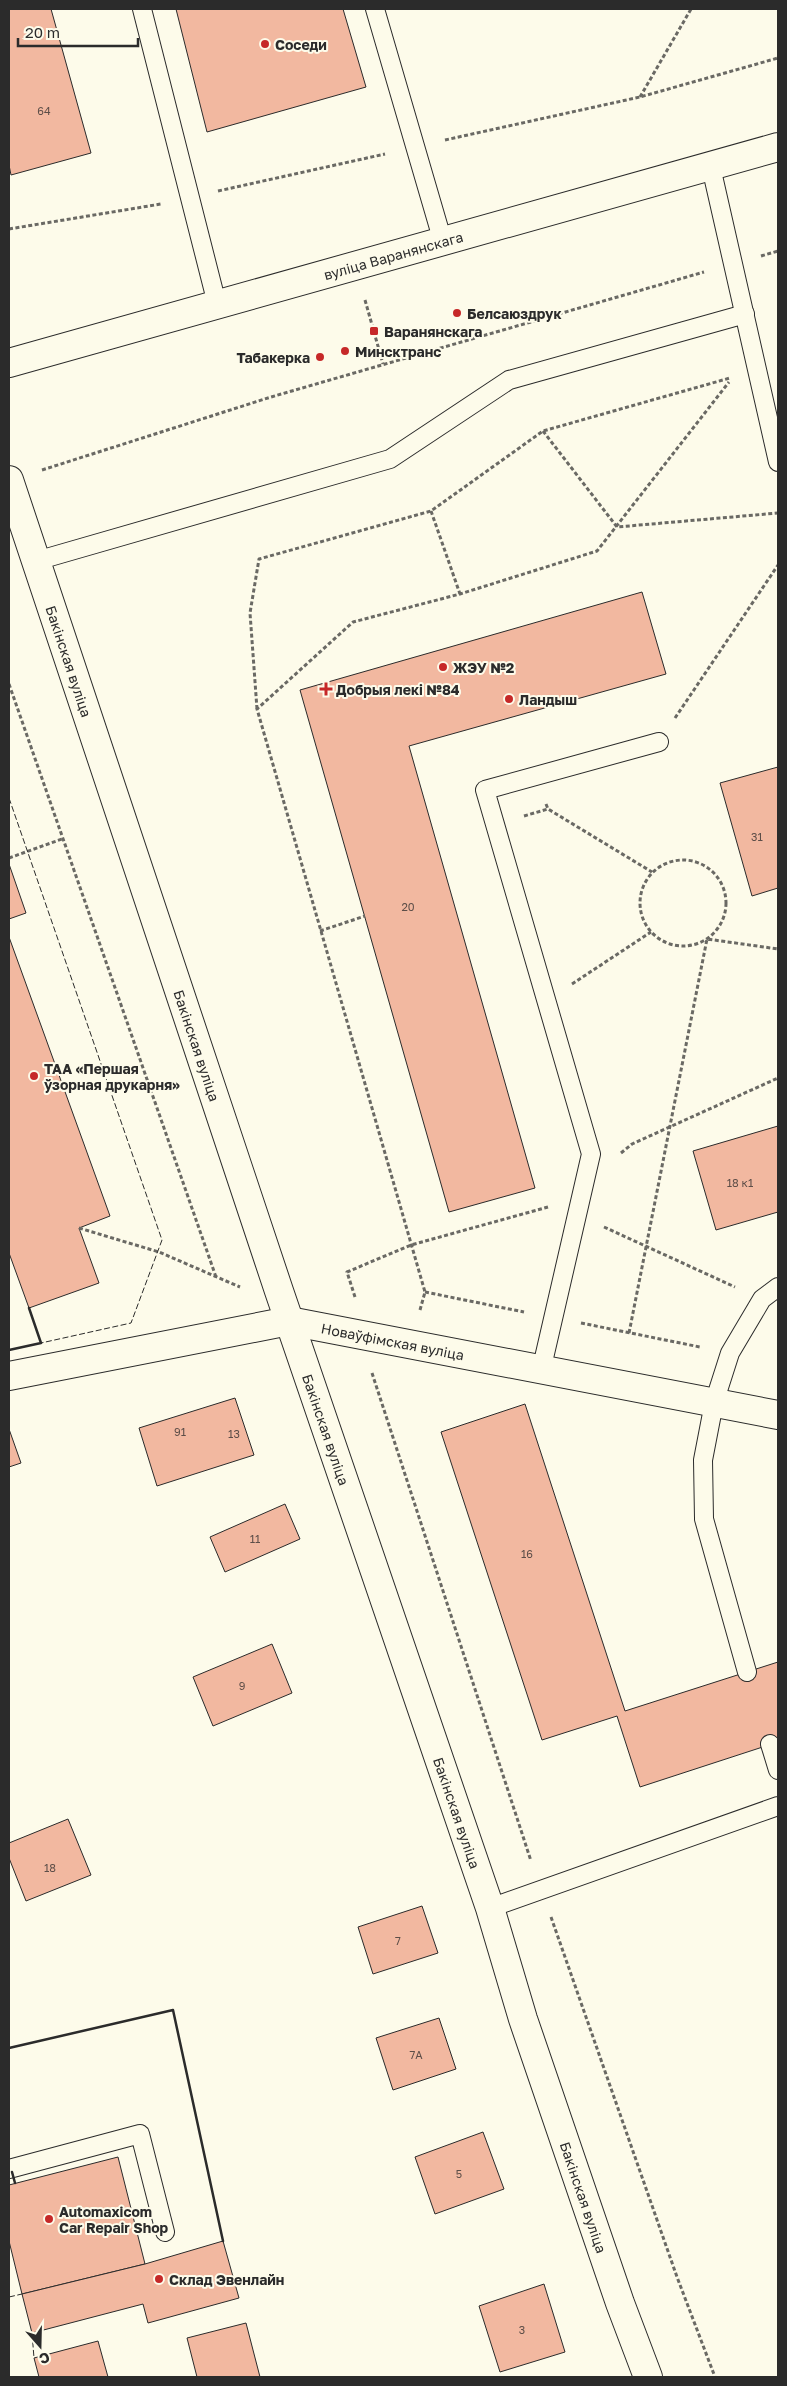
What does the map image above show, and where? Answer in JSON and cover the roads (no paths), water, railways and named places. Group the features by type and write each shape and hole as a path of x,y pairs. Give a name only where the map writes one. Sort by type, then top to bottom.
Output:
{"street":[{"name":"вуліца Варанянскага","path":"9,363 778,147"},
{"name":"Бакінская вуліца","path":"9,480 289,1321 490,1908 529,2038 620,2303 648,2377"},
{"name":"Новаўфімская вуліца","path":"9,1376 289,1321 778,1415"}],"lane":[{"path":"142,9 217,304"},
{"path":"376,9 443,242"},
{"path":"711,167 778,462"},
{"path":"36,561 390,459 509,380 745,314"},
{"path":"541,1370 591,1154 486,790 659,742"},
{"path":"747,1672 704,1518 703,1460 714,1403 730,1353 762,1299 778,1287"},
{"path":"770,1744 778,1770"},
{"path":"490,1908 778,1806"},
{"path":"9,2169 140,2134 165,2232"}],"place":[{"name":"Соседи","path":"265,44"},
{"name":"Белсаюздрук","path":"457,313"},
{"name":"Варанянскага","path":"374,331"},
{"name":"Минсктранс","path":"345,351"},
{"name":"Табакерка","path":"320,357"},
{"name":"ЖЭУ №2","path":"443,667"},
{"name":"Добрыя лекі №84","path":"326,689"},
{"name":"Ландыш","path":"509,699"},
{"name":"ТАА «Першая ўзорная друкарня»","path":"34,1076"},
{"name":"Automaxicom Car Repair Shop","path":"49,2219"},
{"name":"Склад Эвенлайн","path":"159,2279"}]}
